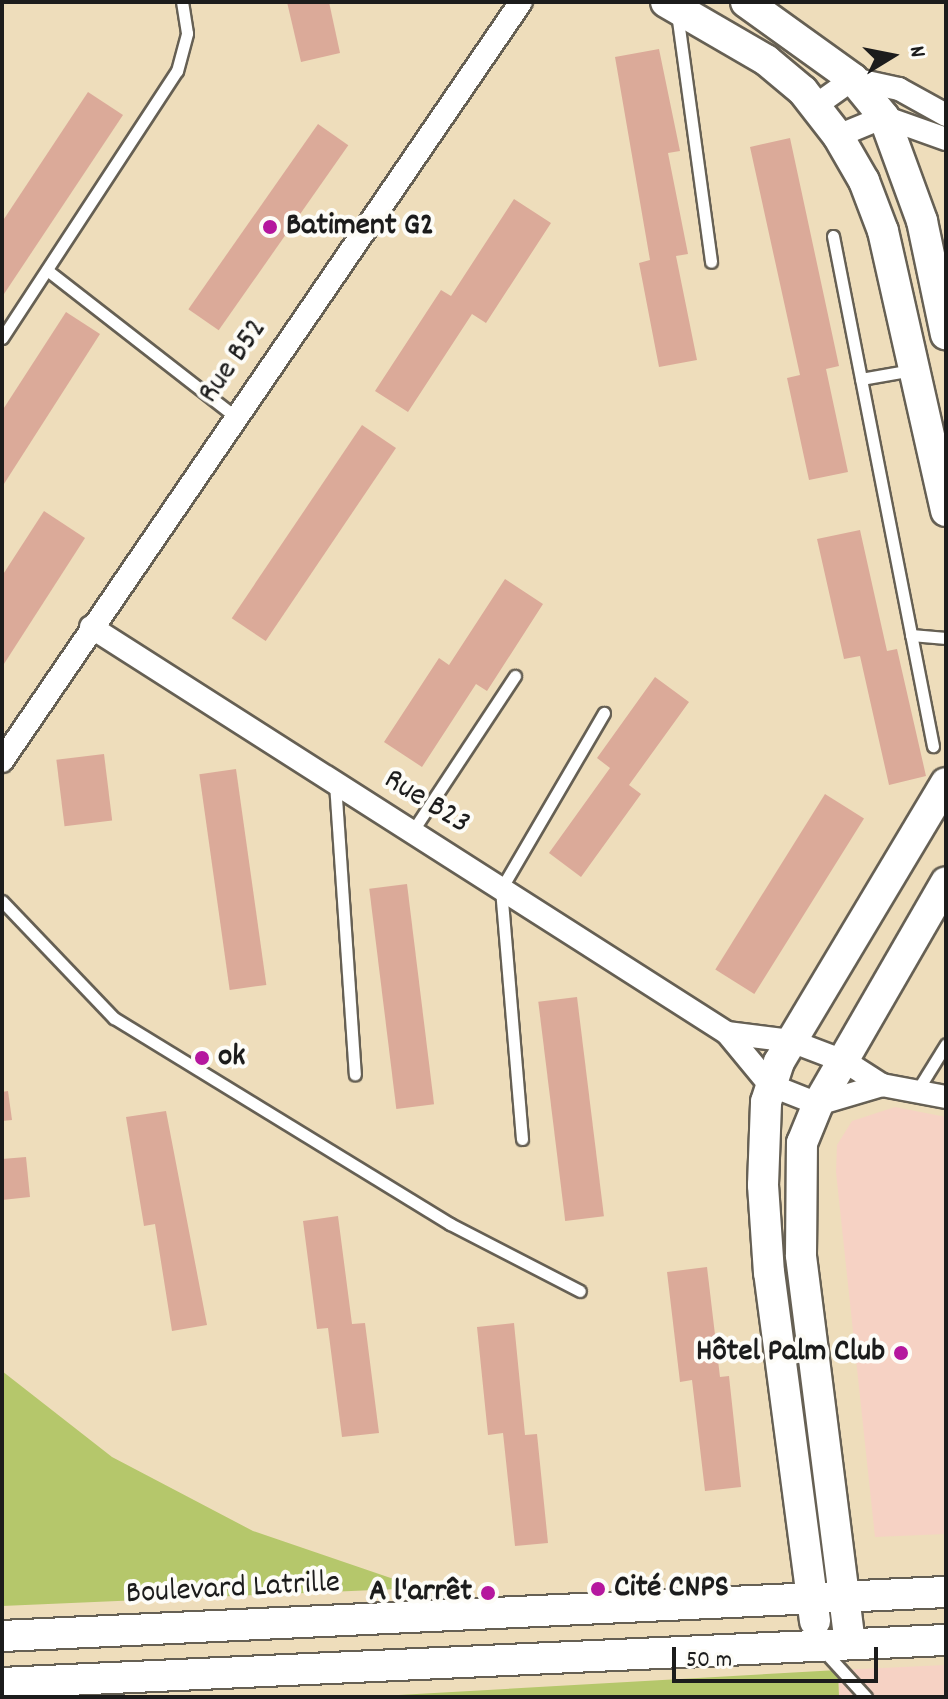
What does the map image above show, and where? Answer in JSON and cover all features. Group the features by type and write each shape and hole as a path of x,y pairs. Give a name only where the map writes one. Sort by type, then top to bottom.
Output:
{"street":[{"name":"Rue B52","path":"2,761 521,2"},
{"path":"746,2 853,79 899,89 946,115"},
{"path":"674,4 766,60 815,106 861,126 946,139"},
{"path":"815,106 853,79"},
{"path":"853,79 861,126 864,181 883,231 917,370 946,511"},
{"path":"861,126 922,221 946,335"},
{"name":"Rue B23","path":"91,627 727,1033"},
{"path":"835,1645 812,1602 769,1273 763,1185 770,1085 791,1041 946,783"},
{"path":"835,1645 845,1600 798,1191 802,1143 818,1104 846,1062 946,882"},
{"path":"727,1033 791,1041 846,1062 882,1085 946,1097"},
{"path":"727,1033 770,1085 818,1104 882,1085"},
{"name":"Boulevard Latrille","path":"2,1636 812,1602 946,1592"},
{"path":"2,1683 946,1640"}],"lane":[{"path":"2,338 177,71 187,33 182,2"},
{"path":"674,4 711,262"},
{"path":"833,236 933,746"},
{"path":"47,270 236,417"},
{"path":"861,379 917,370"},
{"path":"911,635 946,638"},
{"path":"412,832 515,676"},
{"path":"522,1139 501,889 604,713"},
{"path":"334,783 355,1074"},
{"path":"2,901 114,1018 450,1224 580,1291"},
{"path":"917,1092 946,1044"},
{"path":"835,1645 866,1697"}],"shaded area":[{"name":"Hôtel Palm Club","path":"895,1107 946,1117 946,1534 875,1537 836,1172 837,1145 852,1121"},
{"path":"946,1665 946,1697 839,1697 838,1670"}],"green space":[{"path":"2,1371 112,1457 253,1531 420,1588 2,1606"},
{"path":"838,1670 839,1697 363,1697"}],"building":[{"path":"287,2 329,2 340,53 301,62"},
{"path":"659,49 680,151 668,153 688,254 676,256 697,360 659,367 639,263 650,260 615,57"},
{"path":"88,92 123,115 2,297 2,222"},
{"name":"Batiment G2","path":"318,124 348,145 219,330 188,309"},
{"path":"790,138 839,366 826,369 848,472 809,480 787,378 800,375 750,147"},
{"path":"514,199 551,223 486,323 472,314 408,412 375,391 441,290 451,296"},
{"path":"66,312 100,334 2,487 2,411"},
{"path":"362,425 396,448 266,641 232,618"},
{"path":"44,511 85,538 2,667 2,576"},
{"path":"860,530 887,651 897,649 926,776 889,785 860,656 844,659 817,539"},
{"path":"505,579 543,604 487,691 476,684 422,767 384,742 439,658 449,665"},
{"path":"655,677 689,702 629,785 641,794 581,877 549,853 610,768 597,758"},
{"path":"104,754 112,821 65,826 56,760"},
{"path":"236,769 266,985 230,990 199,774"},
{"path":"825,794 864,818 754,994 715,970"},
{"path":"407,884 434,1104 396,1109 369,889"},
{"path":"577,997 604,1216 565,1221 538,1002"},
{"path":"8,1091 12,1120 2,1121 2,1092"},
{"path":"166,1111 207,1325 172,1331 155,1224 144,1226 126,1117"},
{"path":"26,1157 30,1197 2,1200 2,1159"},
{"path":"338,1216 352,1324 365,1323 379,1433 342,1437 328,1328 317,1329 303,1221"},
{"path":"707,1267 720,1377 729,1376 741,1487 705,1491 692,1380 680,1382 667,1272"},
{"path":"514,1323 525,1435 537,1434 548,1543 515,1546 503,1433 488,1435 477,1327"}],"place":[{"name":"Batiment G2","path":"270,227"},
{"name":"ok","path":"202,1058"},
{"name":"Hôtel Palm Club","path":"901,1353"},
{"name":"Cité CNPS","path":"598,1589"},
{"name":"A l'arrêt","path":"488,1593"}]}
